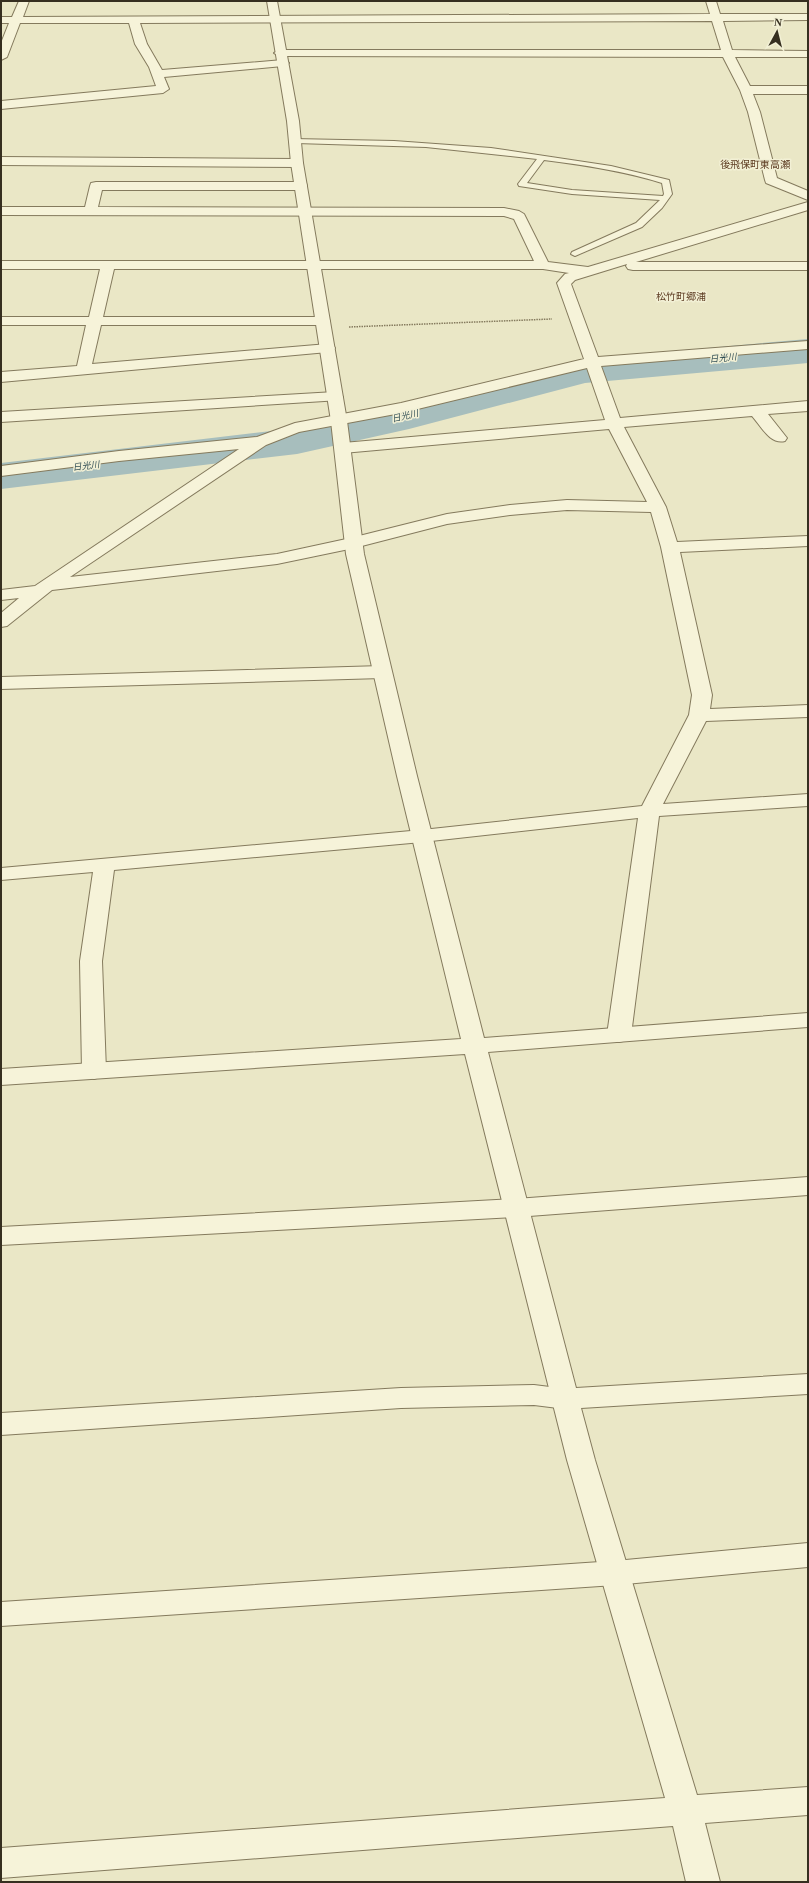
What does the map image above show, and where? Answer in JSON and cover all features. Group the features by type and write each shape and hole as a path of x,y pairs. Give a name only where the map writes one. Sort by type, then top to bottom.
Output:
{"street":[{"path":"1,56 24,1"},
{"path":"272,1 296,141 297,163 341,432 354,543 382,672 474,1046 581,1460 685,1810 703,1882"},
{"path":"711,1 728,54 746,90 754,112 771,180 808,196"},
{"path":"1,20 808,17"},
{"path":"1,105 163,89 155,67 141,44 133,20"},
{"path":"157,74 281,58 808,54"},
{"path":"746,90 808,90"},
{"path":"1,161 297,163"},
{"path":"91,211 96,186 301,186"},
{"path":"619,1035 649,811 699,715 702,695 670,547 658,507 614,422 592,367 564,283 570,277 808,206"},
{"path":"1,211 504,212 514,214 519,217 543,265"},
{"path":"1,265 543,265 590,271"},
{"path":"83,371 108,265"},
{"path":"609,266 808,266"},
{"path":"1,321 324,324"},
{"path":"341,432 592,367 808,345"},
{"path":"1,378 328,348"},
{"path":"1,417 335,397"},
{"path":"1,622 43,588 256,445 295,428 341,432 614,422 808,406"},
{"path":"756,410 780,438"},
{"path":"1,471 134,455 256,445"},
{"path":"1,595 43,588 277,559 354,543 447,519 510,510 567,505 658,507"},
{"path":"670,547 808,541"},
{"path":"1,684 382,672"},
{"path":"699,715 808,711"},
{"path":"1,874 104,866 422,836 649,811 808,800"},
{"path":"94,1071 91,961 104,866"},
{"path":"1,1077 474,1046 808,1020"},
{"path":"1,1236 516,1208 808,1186"},
{"path":"1,1424 401,1398 534,1395 566,1399 808,1384"},
{"path":"1,1614 614,1573 808,1555"},
{"path":"1,1863 808,1801"}],"lane":[{"path":"296,141 348,141 502,151 638,172 666,182 668,194 659,206 639,225 575,254"},
{"path":"542,157 522,184 572,192 665,198"}],"path":[{"path":"324,324 575,318"}],"waterway":[{"name":"日光川","path":"1,476 297,441 409,416 584,371 808,351"}],"district":[{"name":"後飛保町東高瀬","path":"755,164"},
{"name":"松竹町郷浦","path":"681,296"}]}
